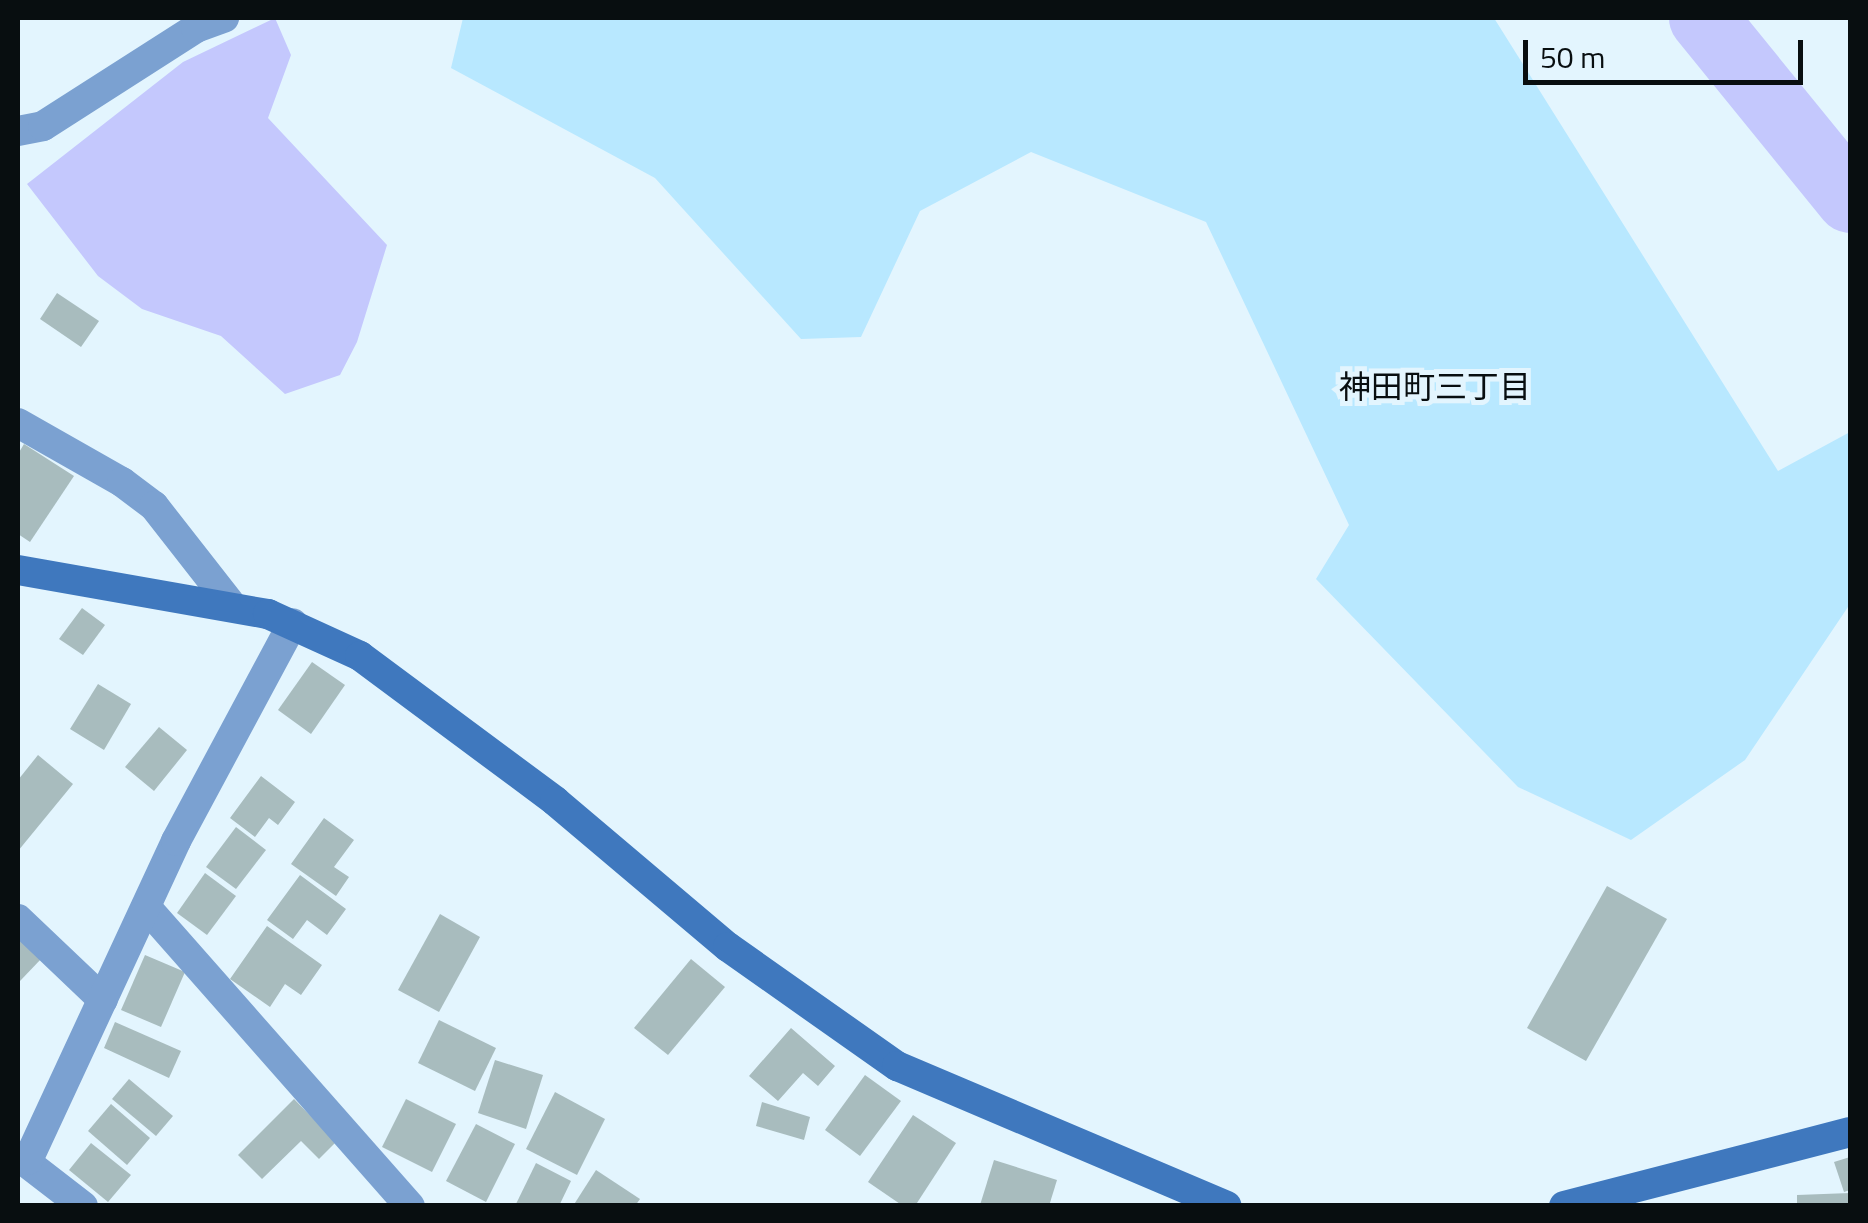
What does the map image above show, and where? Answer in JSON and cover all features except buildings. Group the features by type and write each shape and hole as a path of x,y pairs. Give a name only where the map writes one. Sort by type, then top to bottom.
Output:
{"street":[{"path":"18,131 43,126 196,28 224,18"},
{"path":"18,423 122,482 154,506 232,606"},
{"path":"18,570 232,606 293,623 375,668 556,801 728,946 897,1066 1227,1206"},
{"path":"82,1206 23,1158 104,1000 176,842 293,623"},
{"path":"146,907 410,1206"},
{"path":"18,919 104,1000"},
{"path":"1564,1206 1850,1132"}],"shaded area":[{"path":"275,18 291,55 268,118 387,245 357,342 340,375 285,394 221,336 142,309 98,276 27,184 183,62"},
{"path":"463,18 1494,18 1778,471 1850,432 1850,604 1745,760 1631,840 1518,787 1316,579 1349,525 1206,222 1031,152 920,211 861,337 801,339 655,178 451,68"}],"waterway":[{"path":"1703,18 1850,199"}],"district":[{"name":"神田町三丁目","path":"1435,386"}]}
